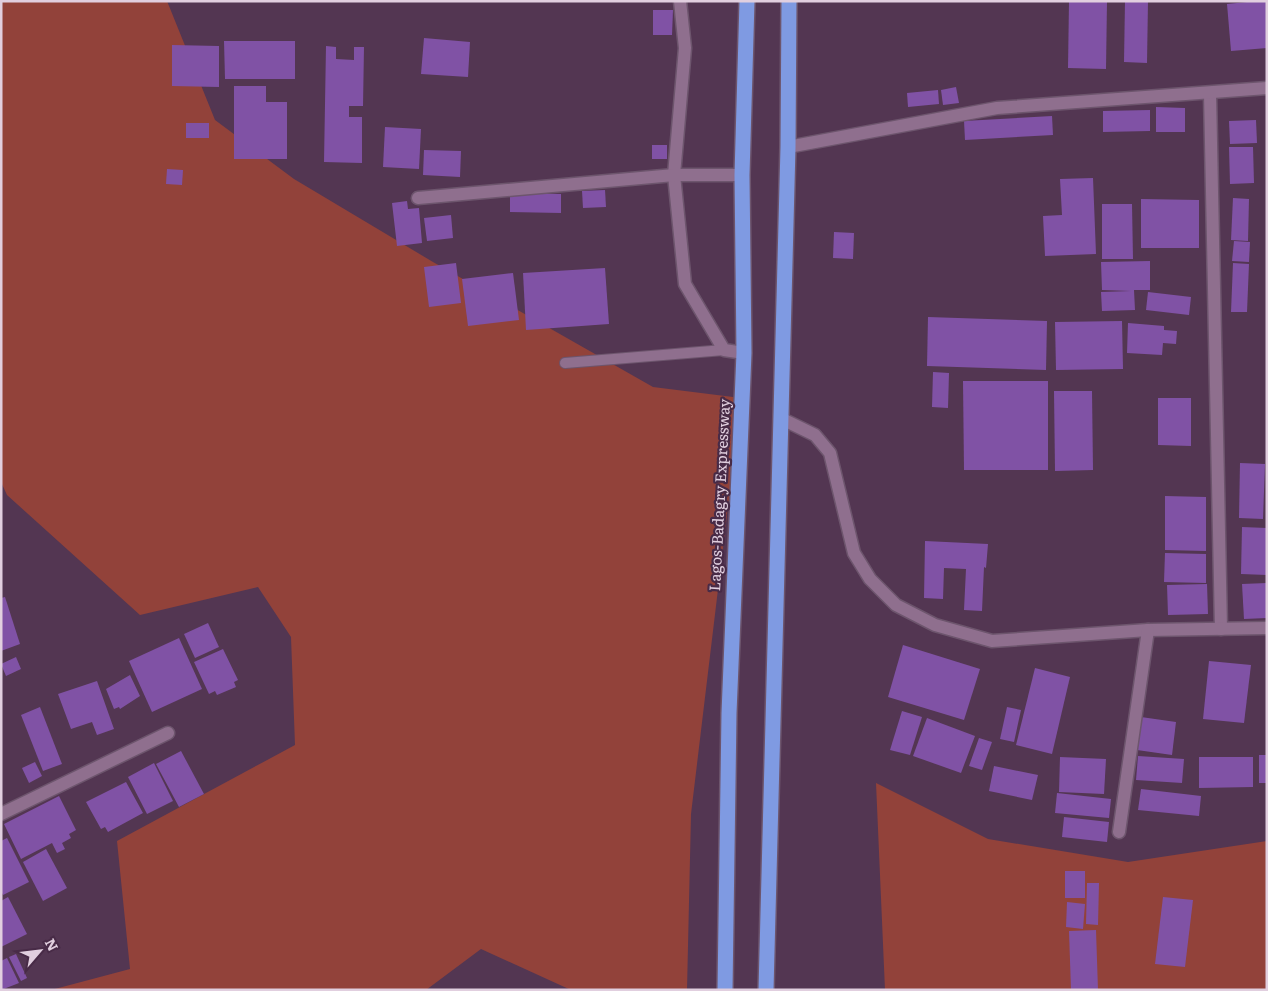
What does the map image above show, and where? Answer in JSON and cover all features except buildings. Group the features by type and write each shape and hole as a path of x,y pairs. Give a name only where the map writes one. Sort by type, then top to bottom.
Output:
{"highway":[{"name":"Lagos-Badagry Expressway","path":"725,990 729,703 744,353 742,175 747,1"},
{"path":"766,990 788,147 789,1"}],"street":[{"path":"680,1 685,48 674,175 685,284 724,350 744,353"},
{"path":"788,147 997,108 1210,94 1267,88"},
{"path":"1210,94 1221,628"},
{"path":"418,198 674,175 742,175"},
{"path":"780,418 815,435 830,453 854,553 870,579 896,605 934,625 992,641 1148,630 1267,628"},
{"path":"1119,832 1148,630"},
{"path":"1,814 168,733"}],"lane":[{"path":"565,364 724,350"}],"shaded area":[{"path":"1,1 167,1 215,120 294,179 433,262 653,387 741,398 691,814 687,990 571,990 481,949 426,990 51,990 130,969 117,841 295,745 291,637 258,587 140,615 7,495 1,482"},
{"path":"876,783 988,839 1128,862 1267,841 1267,990 885,990"}]}
